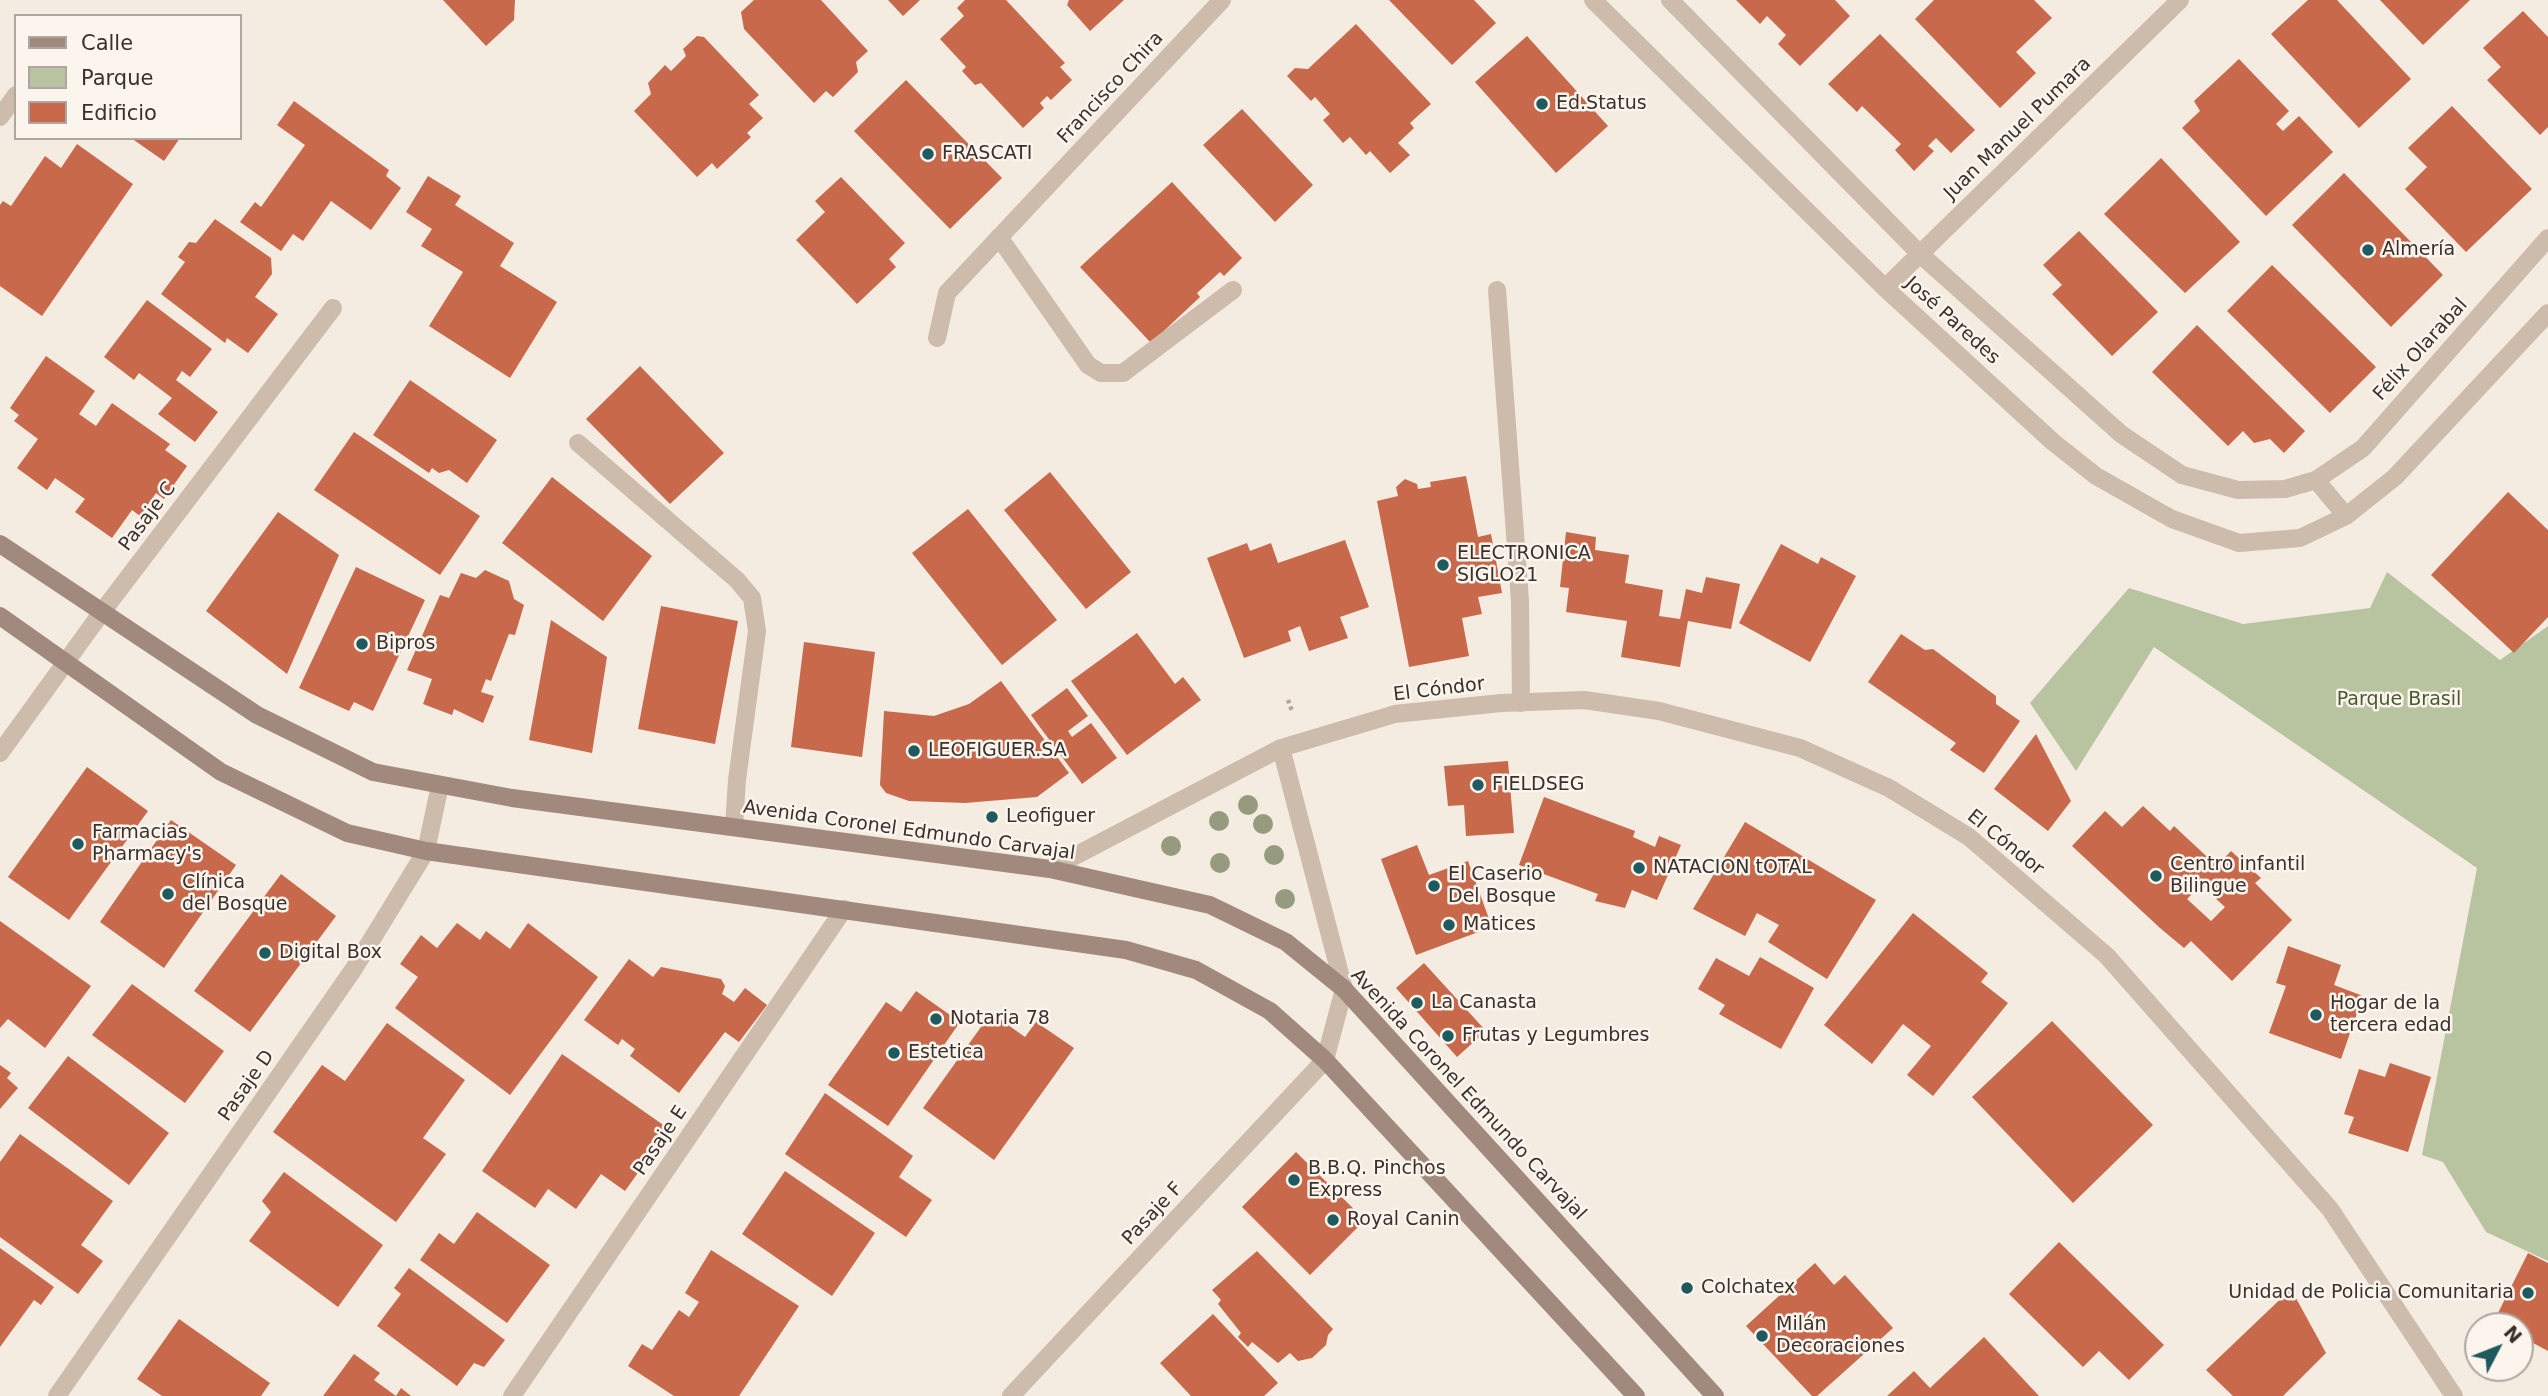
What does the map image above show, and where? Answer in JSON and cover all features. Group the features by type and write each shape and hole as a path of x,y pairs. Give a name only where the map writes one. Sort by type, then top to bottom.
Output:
{"main road":[{"name":"Avenida Coronel Edmundo Carvajal","path":"0,544 257,715 373,772 512,799 1051,869 1210,905 1286,942 1344,989 1715,1396"},
{"path":"0,616 221,772 347,833 426,851 1126,950 1196,970 1270,1011 1325,1060 1636,1396"}],"street":[{"name":"Francisco Chira","path":"937,338 947,293 1222,0"},
{"name":"José Paredes","path":"1593,0 1885,288 2053,442 2096,476 2172,519 2239,543 2300,538 2346,516"},
{"name":"José Paredes","path":"1670,0 1920,254 2121,434 2182,475 2238,490 2285,489 2316,480"},
{"name":"Juan Manuel Pumara","path":"1885,288 2180,0"},
{"path":"0,117 14,98"},
{"path":"999,237 1088,365 1101,373 1123,373 1233,290"},
{"name":"Félix Olarabal","path":"2316,480 2363,448 2548,239"},
{"path":"1497,290 1520,601 1521,702"},
{"name":"Pasaje C","path":"0,753 102,612 333,308"},
{"path":"2316,480 2346,516 2395,478 2548,313"},
{"path":"578,443 737,580 752,598 757,631 737,780 734,827"},
{"name":"El Cóndor","path":"1051,869 1280,748 1395,714 1521,702 1584,700 1659,711 1800,748 1889,788 1969,837 2107,956 2330,1209 2454,1396"},
{"path":"1280,748 1344,989 1325,1060"},
{"name":"Pasaje D","path":"57,1396 353,970 426,851 440,785"},
{"name":"Pasaje E","path":"512,1396 844,909"},
{"name":"Pasaje F","path":"1011,1396 1325,1060"}],"path":[{"path":"1288,700 1292,711"}],"green space":[{"name":"Parque Brasil","path":"2387,572 2500,660 2548,626 2548,1261 2486,1232 2443,1162 2422,1155 2477,868 2154,647 2076,771 2030,703 2129,588 2243,624 2370,608"}],"building":[{"path":"443,0 515,0 514,20 486,46"},
{"path":"754,0 821,0 868,51 856,62 858,72 833,97 826,91 814,103 744,29 741,12"},
{"path":"888,0 920,0 903,16"},
{"path":"965,0 1006,0 1065,63 1060,67 1072,80 1051,100 1047,96 1040,103 1044,108 1023,128 981,83 975,85 962,71 966,67 940,39 964,16 957,8"},
{"path":"1069,0 1124,0 1090,31 1067,5"},
{"path":"1389,0 1474,0 1496,23 1452,65"},
{"path":"1736,0 1835,0 1850,16 1800,66 1778,44 1786,35 1767,16 1760,24"},
{"path":"1934,0 2034,0 2052,18 2016,52 2036,73 2000,108 1915,19"},
{"path":"2308,0 2337,0 2411,79 2359,128 2271,34"},
{"path":"2380,0 2470,0 2423,45"},
{"path":"2523,11 2548,37 2548,127 2540,135 2487,80 2501,67 2483,48"},
{"path":"1356,24 1431,104 1410,123 1414,128 1398,143 1410,155 1390,173 1370,151 1366,155 1350,137 1343,143 1323,120 1330,114 1315,97 1311,101 1287,76 1295,68 1308,69"},
{"path":"1880,34 1975,130 1951,153 1936,138 1928,146 1934,151 1914,171 1895,150 1901,144 1862,106 1857,112 1828,84"},
{"path":"697,36 704,37 759,95 749,104 763,118 747,133 751,137 717,169 712,163 697,177 634,111 651,94 648,83 665,65 671,71 686,56 683,49"},
{"name":"Ed.Status","path":"1527,36 1608,126 1556,173 1475,82"},
{"path":"2239,59 2289,111 2276,124 2283,131 2299,116 2333,152 2266,216 2182,128 2200,111 2194,101"},
{"name":"FRASCATI","path":"906,80 1002,178 950,229 854,131"},
{"path":"294,101 389,170 386,176 401,188 371,230 331,201 303,241 293,234 281,251 240,222 255,202 261,207 305,145 277,125"},
{"path":"2452,106 2532,189 2466,252 2405,189 2427,167 2408,148"},
{"path":"1242,109 1313,185 1275,222 1203,145"},
{"path":"134,140 179,140 164,161"},
{"path":"77,144 133,184 42,316 0,286 0,205 3,201 11,206 45,156 61,168"},
{"path":"2161,158 2240,242 2185,293 2104,214"},
{"name":"Almería","path":"2344,173 2443,275 2391,327 2292,225"},
{"path":"428,176 461,196 455,205 514,243 500,266 557,302 510,378 429,326 463,272 421,246 432,229 406,212"},
{"path":"841,177 905,243 889,259 896,267 857,304 796,240 825,212 815,201"},
{"path":"1172,182 1242,258 1224,276 1220,272 1197,293 1200,297 1151,343 1080,267"},
{"path":"215,219 271,258 272,274 255,297 278,314 248,353 227,338 225,343 161,294 185,262 178,257 189,242 196,243"},
{"path":"2079,231 2158,312 2112,356 2052,294 2062,285 2043,265"},
{"path":"2272,265 2376,367 2330,413 2227,311"},
{"path":"147,300 212,349 190,377 182,371 176,380 218,412 195,442 158,414 172,398 139,373 134,380 104,357"},
{"path":"2197,325 2305,431 2284,453 2270,439 2254,443 2243,431 2228,446 2152,372"},
{"path":"46,356 95,391 79,414 96,426 112,403 170,444 165,450 187,466 164,499 156,493 140,516 132,510 112,538 75,512 85,499 55,478 47,490 17,468 38,439 14,421 19,415 10,408"},
{"path":"640,366 724,453 670,504 586,419"},
{"path":"410,380 497,440 467,483 449,470 439,473 432,468 429,473 373,435"},
{"path":"354,432 480,516 440,575 314,490"},
{"path":"1050,472 1131,572 1086,609 1004,510"},
{"name":"ELECTRONICA SIGLO21","path":"1466,476 1478,537 1491,534 1502,593 1478,597 1482,614 1462,618 1469,656 1409,667 1377,501 1398,496 1396,487 1405,479 1417,484 1418,489 1431,487 1430,482"},
{"path":"552,477 652,556 603,621 502,543"},
{"path":"2508,492 2548,530 2548,617 2514,653 2431,575"},
{"path":"968,509 1057,620 1002,665 912,553"},
{"path":"278,512 339,555 287,674 206,611"},
{"path":"1566,532 1596,537 1595,550 1629,555 1625,583 1663,590 1659,616 1680,619 1686,589 1702,593 1706,577 1740,584 1731,629 1688,621 1680,667 1621,657 1627,621 1566,612 1569,588 1560,587"},
{"path":"1345,540 1369,607 1340,617 1348,638 1309,651 1300,626 1288,631 1291,641 1244,658 1207,558 1247,543 1250,551 1271,543 1278,563"},
{"path":"1781,544 1818,564 1821,557 1856,576 1810,662 1739,623"},
{"name":"Bipros","path":"356,567 425,600 373,711 354,702 349,711 299,688"},
{"path":"485,570 509,581 514,599 524,605 515,635 509,634 491,681 486,679 481,692 494,696 483,723 454,709 452,715 423,704 432,679 407,670 440,595 449,598 461,573 476,578"},
{"path":"661,606 738,621 715,744 638,729"},
{"path":"551,620 607,657 592,753 529,740"},
{"path":"1137,633 1175,684 1183,677 1201,700 1127,755 1071,681"},
{"path":"1901,634 1925,650 1933,649 1996,696 1996,704 2020,721 1984,773 1950,750 1956,743 1868,682"},
{"path":"804,642 875,652 862,757 791,747"},
{"path":"1001,681 1069,773 1037,797 965,803 909,801 886,793 880,785 884,711 934,716 969,704"},
{"path":"1067,688 1088,716 1068,731 1072,737 1091,723 1117,758 1082,784 1031,715"},
{"path":"2036,734 2071,801 2048,831 1994,789"},
{"name":"FIELDSEG","path":"1508,761 1514,833 1466,836 1464,805 1448,806 1444,766"},
{"name":"Farmacias Pharmacy's","path":"87,767 148,811 69,920 8,877"},
{"path":"1544,797 1635,831 1633,837 1655,847 1659,836 1681,845 1657,900 1632,890 1625,908 1595,901 1598,894 1519,865"},
{"path":"2143,806 2170,831 2174,826 2217,866 2231,851 2261,878 2255,883 2292,920 2232,981 2191,941 2184,948 2160,928 2072,846 2105,811 2122,827","holes":["2201,885 2225,907 2211,921 2187,899"]},
{"name":"Clínica del Bosque","path":"171,820 236,865 164,968 100,922"},
{"path":"1745,822 1876,900 1827,979 1768,942 1779,925 1757,913 1745,936 1693,909"},
{"name":"El Caserio Del Bosque","path":"1417,845 1429,875 1468,861 1492,927 1416,955 1381,859"},
{"name":"Digital Box","path":"281,874 336,916 250,1032 194,991"},
{"path":"1913,913 1988,973 1981,982 2008,1003 1933,1096 1907,1075 1931,1046 1903,1024 1872,1064 1824,1025"},
{"path":"0,921 91,986 45,1048 8,1019 0,1028"},
{"path":"457,923 480,940 486,931 510,949 528,923 598,977 510,1095 395,1008 418,977 400,964 421,935 437,948"},
{"name":"Hogar de la tercera edad","path":"2288,946 2341,965 2334,985 2363,996 2341,1059 2269,1033 2286,986 2276,983"},
{"path":"1760,957 1814,988 1781,1049 1719,1014 1725,1005 1698,989 1716,958 1749,976"},
{"path":"629,959 653,977 661,967 721,979 725,986 722,994 734,1002 745,988 767,1005 739,1042 725,1032 679,1093 630,1056 635,1049 622,1039 618,1045 584,1020"},
{"path":"1424,963 1486,1031 1457,1057 1396,988"},
{"path":"132,984 224,1051 185,1103 92,1035"},
{"name":"Estetica","path":"916,991 960,1022 888,1126 828,1085 886,1002 901,1012"},
{"path":"991,1013 1025,1037 1036,1022 1074,1048 994,1160 923,1108"},
{"path":"2052,1021 2153,1125 2073,1203 1972,1097"},
{"path":"387,1023 465,1080 423,1138 446,1154 396,1222 273,1132 322,1065 345,1081"},
{"path":"562,1054 669,1129 625,1191 601,1174 576,1209 548,1189 535,1208 482,1171"},
{"path":"68,1056 169,1133 129,1185 28,1108"},
{"path":"2390,1063 2431,1077 2408,1152 2348,1133 2354,1117 2344,1114 2359,1069 2385,1077"},
{"path":"0,1065 11,1073 7,1078 18,1088 0,1109"},
{"path":"825,1093 913,1156 899,1177 932,1200 906,1237 785,1154"},
{"path":"20,1134 113,1201 81,1245 103,1261 78,1294 0,1237 0,1162"},
{"path":"1296,1152 1365,1220 1310,1275 1242,1207"},
{"path":"785,1171 875,1233 832,1296 742,1234"},
{"path":"284,1172 383,1245 338,1307 249,1241 271,1212 262,1201"},
{"path":"477,1212 550,1265 507,1323 420,1260 439,1233 454,1244"},
{"path":"2059,1242 2164,1345 2129,1380 2099,1351 2083,1367 2009,1294"},
{"path":"0,1248 54,1287 41,1305 34,1300 0,1347"},
{"path":"711,1250 799,1306 739,1396 674,1396 628,1366 642,1344 652,1350 679,1310 689,1317 699,1302 685,1293"},
{"path":"1257,1251 1333,1329 1328,1335 1326,1345 1312,1358 1298,1361 1290,1353 1278,1363 1252,1342 1248,1347 1238,1337 1241,1333 1218,1304 1221,1300 1212,1290"},
{"name":"Unidad de Policia Comunitaria","path":"2528,1253 2548,1263 2548,1351 2534,1344 2534,1312 2498,1312"},
{"path":"1815,1263 1834,1285 1845,1275 1893,1328 1817,1396 1812,1396 1746,1326"},
{"path":"409,1268 505,1340 484,1367 474,1363 457,1386 377,1326 401,1294 394,1288"},
{"path":"2291,1289 2326,1353 2283,1396 2233,1396 2206,1370"},
{"path":"1213,1314 1278,1383 1264,1396 1191,1396 1160,1363"},
{"path":"179,1319 270,1383 261,1396 162,1396 137,1379"},
{"path":"1984,1337 2039,1396 1887,1396 1914,1371 1930,1388"},
{"path":"354,1354 380,1373 374,1380 396,1396 323,1396"},
{"path":"401,1388 411,1396 396,1396"}],"place":[{"name":"Ed.Status","path":"1542,104"},
{"name":"FRASCATI","path":"928,154"},
{"name":"Almería","path":"2368,250"},
{"name":"ELECTRONICA SIGLO21","path":"1443,565"},
{"name":"Bipros","path":"362,644"},
{"name":"LEOFIGUER.SA","path":"914,751"},
{"name":"FIELDSEG","path":"1478,785"},
{"name":"Leofiguer","path":"992,817"},
{"name":"Farmacias Pharmacy's","path":"78,844"},
{"name":"NATACION tOTAL","path":"1639,868"},
{"name":"Centro infantil Bilingue","path":"2156,876"},
{"name":"El Caserio Del Bosque","path":"1434,886"},
{"name":"Clínica del Bosque","path":"168,894"},
{"name":"Matices","path":"1449,925"},
{"name":"Digital Box","path":"265,953"},
{"name":"La Canasta","path":"1417,1003"},
{"name":"Hogar de la tercera edad","path":"2316,1015"},
{"name":"Notaria 78","path":"936,1019"},
{"name":"Frutas y Legumbres","path":"1448,1036"},
{"name":"Estetica","path":"894,1053"},
{"name":"B.B.Q. Pinchos Express","path":"1294,1180"},
{"name":"Royal Canin","path":"1333,1220"},
{"name":"Colchatex","path":"1687,1288"},
{"name":"Unidad de Policia Comunitaria","path":"2528,1293"},
{"name":"Milán Decoraciones","path":"1762,1336"}]}
